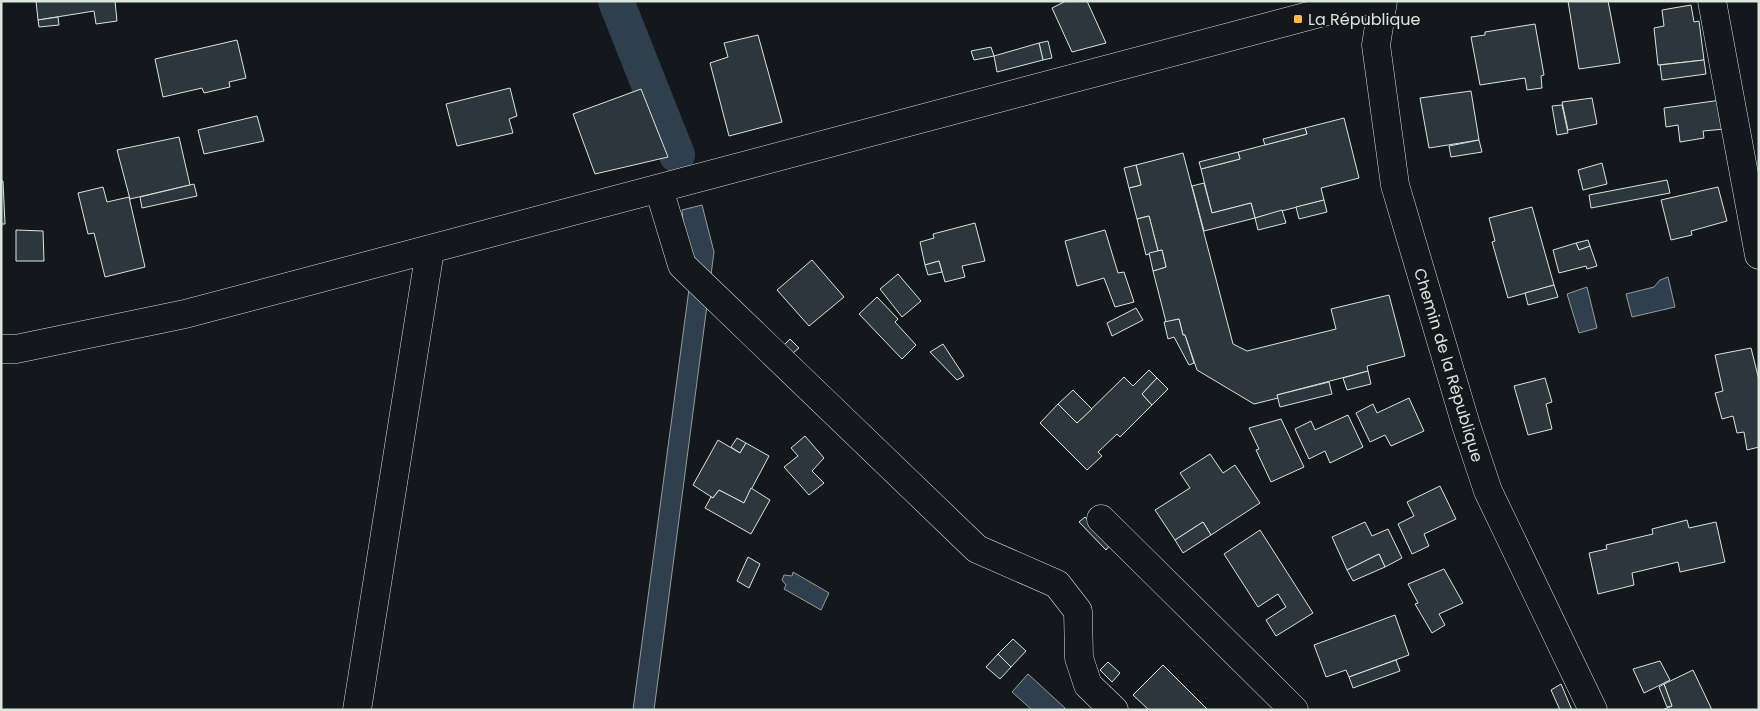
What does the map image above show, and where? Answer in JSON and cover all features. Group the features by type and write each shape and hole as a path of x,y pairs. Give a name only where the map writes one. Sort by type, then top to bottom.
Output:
{"main road":[{"path":"1,349 16,349 185,314 1365,1"},
{"name":"Chemin de la République","path":"1383,1 1376,46 1395,185 1488,491 1593,710"},
{"path":"1712,1 1759,255"},
{"path":"659,189 682,265 977,549 1057,584 1078,611 1079,658 1088,685 1114,710"},
{"path":"357,710 430,250"},
{"path":"1101,519 1294,710"}],"water":[{"path":"702,205 714,252 654,710 633,710 689,289 682,210"},
{"path":"1668,277 1675,307 1632,317 1626,294 1654,287 1660,280"},
{"path":"1587,287 1597,328 1579,333 1567,294"},
{"path":"793,572 829,593 821,610 784,589 786,585 782,580 784,575 792,576"},
{"path":"1028,674 1065,708 1064,710 1032,710 1012,692"}],"building":[{"path":"36,1 115,1 117,21 96,24 94,11 38,20"},
{"path":"1066,1 1087,1 1106,43 1072,52 1052,8"},
{"path":"1568,1 1608,1 1620,63 1579,69"},
{"path":"1691,5 1694,22 1699,21 1704,60 1658,65 1654,28 1664,26 1662,10"},
{"path":"58,17 59,25 39,27 38,20"},
{"path":"1535,24 1544,75 1541,76 1542,88 1527,90 1525,78 1480,85 1471,37 1485,35 1485,32"},
{"path":"758,35 782,122 729,136 710,63 728,57 724,43"},
{"path":"237,40 246,78 229,82 230,87 204,93 202,88 163,97 155,59"},
{"path":"1048,41 1052,58 1043,60 1039,43"},
{"path":"1039,43 1043,60 997,72 994,56"},
{"path":"991,47 994,56 974,60 971,51"},
{"path":"1704,60 1706,74 1662,80 1660,65"},
{"path":"510,88 517,116 509,119 513,133 457,146 446,104"},
{"path":"641,89 668,157 595,174 573,114"},
{"path":"1471,91 1479,140 1429,148 1420,98"},
{"path":"1592,98 1597,124 1568,130 1562,102"},
{"path":"1721,100 1725,129 1703,131 1704,138 1680,142 1678,125 1666,127 1664,108"},
{"path":"1562,105 1568,133 1557,135 1552,106"},
{"path":"257,116 264,141 204,154 198,130"},
{"path":"1344,118 1359,178 1321,188 1324,200 1255,218 1251,203 1212,213 1201,169 1240,159 1238,152 1307,134 1305,128"},
{"path":"1305,128 1307,134 1265,145 1263,139"},
{"path":"179,137 190,185 130,199 117,150"},
{"path":"1479,140 1482,152 1451,157 1449,146"},
{"path":"1238,152 1240,159 1201,169 1199,162"},
{"path":"1183,153 1233,344 1247,351 1336,329 1331,309 1389,295 1405,356 1367,366 1368,371 1277,395 1278,398 1254,404 1197,370 1185,335 1183,335 1179,319 1166,322 1153,271 1166,267 1162,250 1158,251 1149,216 1137,219 1129,188 1141,185 1136,165"},
{"path":"1602,163 1607,184 1583,190 1578,170"},
{"path":"1136,165 1141,185 1129,188 1124,168"},
{"path":"1667,180 1670,193 1591,208 1589,195"},
{"path":"1,181 3,181 5,224 1,224"},
{"path":"1204,183 1212,213 1251,203 1255,218 1204,231 1192,186"},
{"path":"194,184 197,196 142,208 140,197"},
{"path":"103,187 107,202 129,197 145,267 105,277 94,233 88,234 78,193"},
{"path":"1718,187 1727,221 1691,231 1692,235 1671,240 1661,200"},
{"path":"1324,200 1327,212 1299,219 1296,207"},
{"path":"1532,207 1554,285 1508,298 1492,242 1495,241 1489,218"},
{"path":"1282,210 1286,223 1258,230 1255,218"},
{"path":"1149,216 1158,251 1146,255 1137,219"},
{"path":"975,223 985,261 962,266 965,277 945,282 939,261 925,265 920,242 934,238 933,234"},
{"path":"16,230 43,231 44,261 16,261"},
{"path":"1105,230 1118,273 1124,272 1134,302 1115,307 1104,278 1077,286 1065,241"},
{"path":"1588,240 1590,246 1579,250 1576,243"},
{"path":"1576,243 1579,250 1590,246 1597,266 1587,269 1586,266 1559,273 1553,250"},
{"path":"1162,250 1166,267 1153,271 1149,253"},
{"path":"812,260 844,297 809,326 777,290"},
{"path":"939,261 942,272 928,275 925,265"},
{"path":"898,274 921,301 902,317 880,289"},
{"path":"1554,285 1558,297 1528,305 1525,293"},
{"path":"877,297 898,319 895,322 916,345 902,359 859,314"},
{"path":"1136,308 1143,320 1112,336 1107,323"},
{"path":"1179,319 1194,363 1189,365 1174,337 1168,339 1164,322"},
{"path":"790,339 799,348 788,357 779,350"},
{"path":"943,344 964,376 957,380 930,352"},
{"path":"1751,348 1759,380 1759,447 1747,450 1744,432 1737,433 1733,416 1722,419 1715,393 1723,391 1715,355"},
{"path":"1149,370 1157,378 1142,394 1152,405 1120,437 1117,434 1098,452 1102,456 1087,470 1040,423 1058,404 1077,423 1124,377 1133,386"},
{"path":"1368,371 1371,384 1347,390 1343,378"},
{"path":"1157,378 1168,389 1152,405 1142,394"},
{"path":"1545,378 1552,402 1546,404 1552,429 1528,435 1514,386"},
{"path":"1329,382 1332,394 1280,407 1277,395"},
{"path":"1073,390 1092,409 1077,423 1058,404"},
{"path":"1409,398 1424,431 1391,446 1385,435 1370,442 1356,413 1373,404 1377,413"},
{"path":"1348,415 1363,447 1330,463 1325,451 1309,459 1295,429 1311,421 1315,430"},
{"path":"1281,419 1304,467 1271,482 1256,450 1259,449 1249,428"},
{"path":"805,436 824,458 812,471 824,483 809,495 784,467 798,456 791,448"},
{"path":"737,438 746,443 740,453 731,447"},
{"path":"718,440 740,453 746,443 769,456 744,503 719,490 713,498 693,485"},
{"path":"1210,454 1223,473 1235,465 1260,503 1211,535 1203,522 1175,540 1155,510 1190,488 1180,473"},
{"path":"1440,486 1456,519 1424,534 1429,546 1412,554 1398,524 1414,516 1407,502"},
{"path":"751,488 770,500 751,534 705,508 711,497 713,498 719,490 744,503"},
{"path":"1085,517 1111,544 1106,550 1079,522"},
{"path":"1687,520 1689,528 1716,522 1725,562 1680,572 1678,562 1632,573 1634,585 1598,594 1589,553 1607,549 1606,545 1653,534 1652,529"},
{"path":"1203,522 1211,535 1183,553 1175,540"},
{"path":"1365,522 1372,536 1388,529 1402,558 1385,567 1379,554 1347,570 1332,537"},
{"path":"1260,530 1313,613 1276,636 1266,620 1286,607 1278,594 1258,607 1224,554"},
{"path":"1379,554 1385,567 1353,581 1347,570"},
{"path":"748,557 760,564 749,588 737,581"},
{"path":"1444,569 1463,603 1439,614 1445,625 1432,633 1415,604 1418,603 1408,584"},
{"path":"1395,615 1409,655 1349,677 1346,670 1326,677 1314,645"},
{"path":"1013,639 1026,651 1011,667 998,654"},
{"path":"998,654 1011,667 1000,679 986,667"},
{"path":"1396,660 1400,671 1353,688 1349,677"},
{"path":"1660,661 1670,680 1644,693 1633,669"},
{"path":"1108,662 1120,673 1112,682 1100,670"},
{"path":"1163,665 1208,710 1149,710 1133,695"},
{"path":"1693,670 1712,710 1662,710 1672,706 1664,684"},
{"path":"1561,684 1572,710 1560,710 1551,690"},
{"path":"1664,684 1672,706 1667,707 1659,687"}],"waterway":[{"path":"616,1 677,155"}],"place":[{"name":"La République","path":"1298,19"}]}
